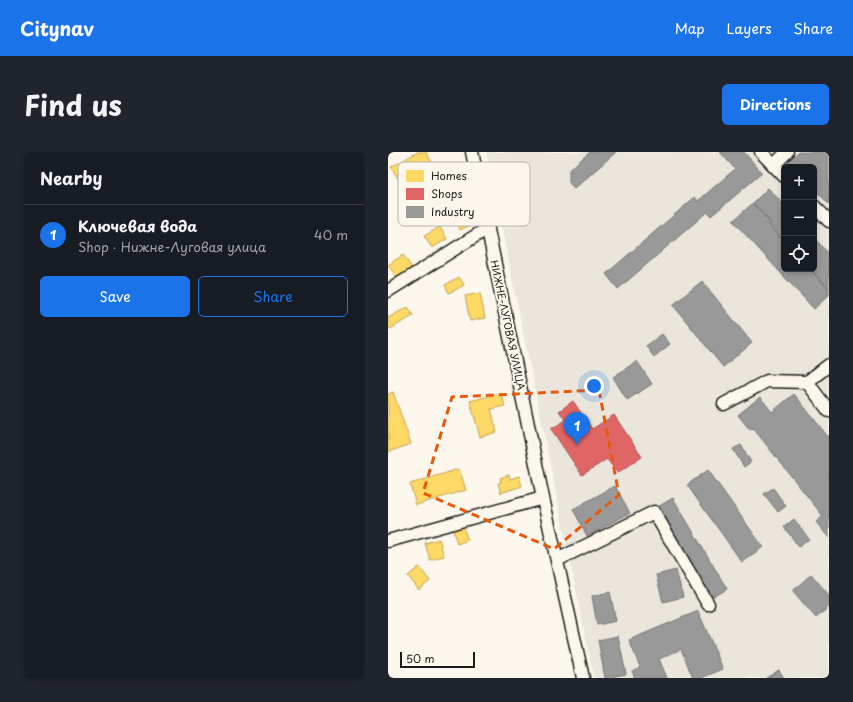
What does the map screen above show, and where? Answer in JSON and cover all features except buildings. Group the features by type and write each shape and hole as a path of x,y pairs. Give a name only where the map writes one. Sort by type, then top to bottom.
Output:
{"street":[{"name":"НИЖНЕ-ЛУГОВАЯ УЛИЦА","path":"472,152 474,162"},
{"path":"761,152 781,173"},
{"path":"774,166 787,152"},
{"path":"817,209 829,221"},
{"name":"НИЖНЕ-ЛУГОВАЯ УЛИЦА","path":"488,228 543,498 583,678"},
{"path":"388,291 488,228"},
{"path":"724,404 767,381 807,382 829,365"},
{"path":"807,382 829,411"},
{"path":"388,541 543,498"},
{"path":"557,560 654,512 708,604"}],"highlighted area":[{"path":"599,390 619,495 554,549 423,493 452,397"}],"shaded area":[{"path":"486,152 829,152 829,678 594,678 501,226 530,226 530,162 488,162"}],"place":[{"name":"Ключевая вода","path":"577,445"}]}
